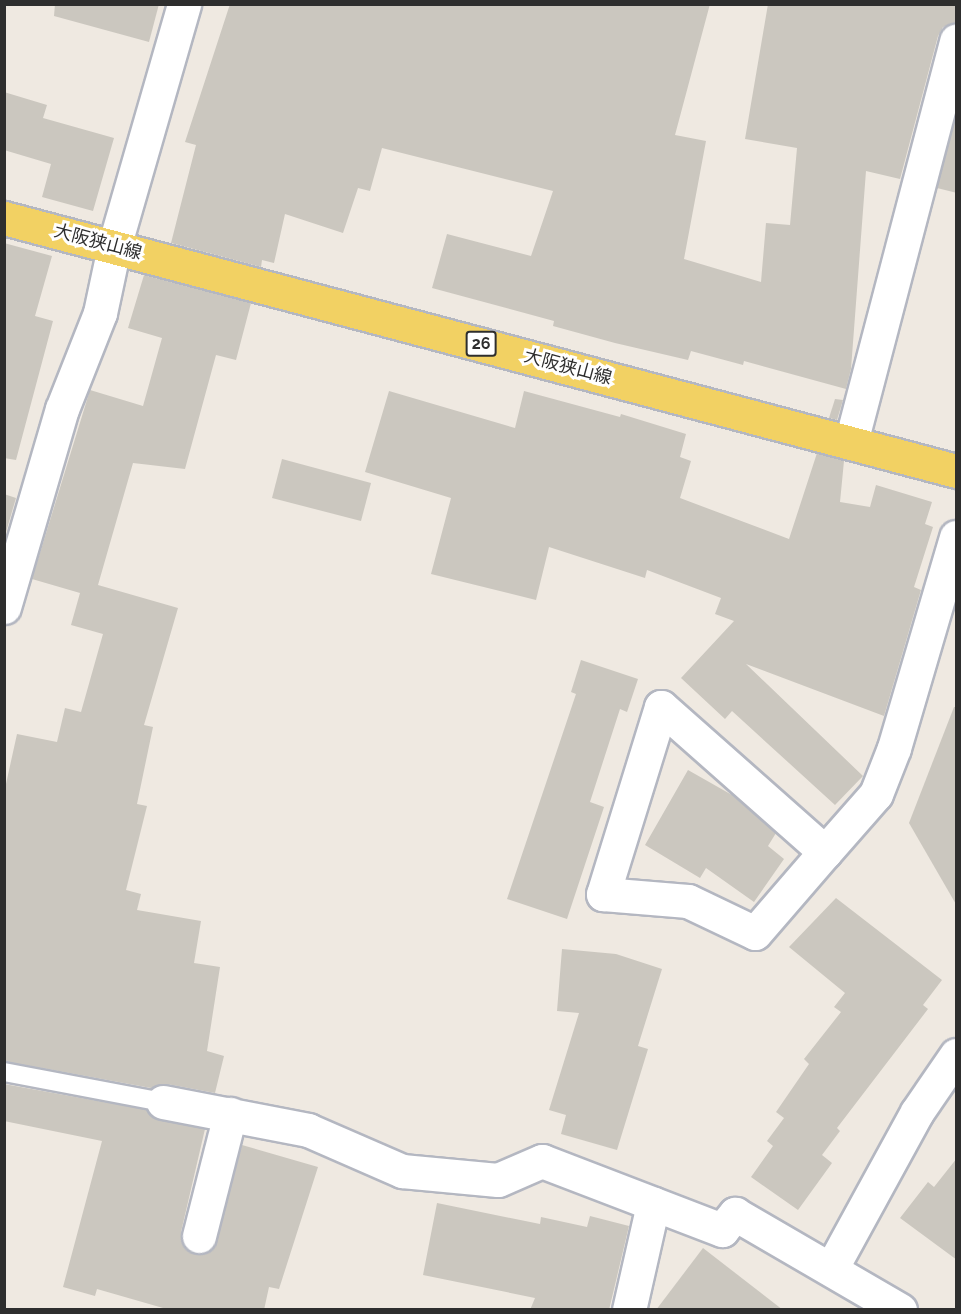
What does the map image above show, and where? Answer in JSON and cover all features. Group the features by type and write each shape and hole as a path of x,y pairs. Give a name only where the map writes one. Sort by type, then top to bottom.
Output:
{"main road":[{"name":"大阪狭山線","path":"4,218 957,471"}],"street":[{"path":"4,607 62,409 100,313 114,247 184,4"},
{"path":"851,442 957,41"},
{"path":"825,852 661,707 603,894 688,900 755,933 876,794 894,748 957,537"},
{"path":"831,1269 917,1112 957,1055"},
{"path":"164,1102 308,1130 402,1171 498,1180 542,1161 722,1230 735,1214 900,1310"},
{"path":"199,1236 230,1114"},
{"path":"629,1310 653,1204"}],"lane":[{"path":"4,1072 164,1102"}],"building":[{"path":"55,4 159,4 149,42 54,16"},
{"path":"230,4 710,4 675,135 706,141 684,259 761,282 766,223 790,225 797,148 745,139 768,4 957,4 957,23 943,27 938,36 900,179 866,171 851,369 846,389 744,361 743,365 691,351 688,360 615,343 553,326 554,321 432,288 447,234 531,256 553,191 382,148 370,191 358,188 343,233 285,214 274,263 262,260 261,267 171,243 196,145 185,142"},
{"path":"4,92 47,105 43,118 114,138 93,211 42,197 51,164 4,150"},
{"path":"957,113 957,193 937,188"},
{"path":"4,243 52,256 35,316 53,321 16,460 4,458"},
{"path":"144,275 251,303 236,360 216,355 185,469 133,463 98,585 178,608 144,725 153,727 137,804 147,806 126,890 141,894 137,910 201,921 194,963 220,967 207,1051 224,1056 215,1093 167,1084 151,1088 4,1061 4,793 17,734 57,742 65,708 81,712 103,634 71,625 80,593 32,579 90,390 143,406 162,338 128,328"},
{"path":"389,391 515,428 524,391 620,417 621,414 686,434 680,457 691,461 680,498 789,539 817,453 844,461 840,502 870,507 876,485 932,502 925,524 933,527 914,587 921,590 884,716 746,664 863,776 835,805 732,711 725,719 681,678 734,621 715,614 721,598 647,570 645,578 549,547 536,600 431,574 451,498 365,472"},
{"path":"835,399 843,400 837,420 829,418"},
{"path":"282,459 371,483 361,521 272,498"},
{"path":"4,494 16,498 4,539"},
{"path":"581,660 638,679 627,712 620,709 590,802 604,807 567,919 507,899 576,694 571,692"},
{"path":"954,707 957,707 957,906 909,823"},
{"path":"688,770 732,795 776,833 768,846 784,859 754,902 706,868 700,878 645,845"},
{"path":"836,898 942,980 923,1005 928,1009 837,1128 840,1131 822,1155 832,1163 798,1210 751,1177 773,1146 767,1141 784,1118 776,1112 809,1064 804,1059 841,1012 834,1007 845,993 789,947"},
{"path":"562,949 616,954 662,969 638,1046 648,1049 617,1150 561,1134 566,1115 549,1110 579,1013 557,1011"},
{"path":"4,1084 147,1110 159,1120 205,1129 181,1232 186,1249 194,1254 205,1254 217,1241 242,1145 318,1167 279,1289 269,1287 264,1310 170,1310 97,1289 95,1296 63,1287 102,1141 4,1121"},
{"path":"957,1158 957,1260 900,1218 928,1182 934,1187"},
{"path":"437,1203 540,1224 541,1217 587,1227 590,1216 629,1226 609,1310 530,1310 535,1298 423,1275"},
{"path":"703,1248 783,1310 656,1310"}]}
